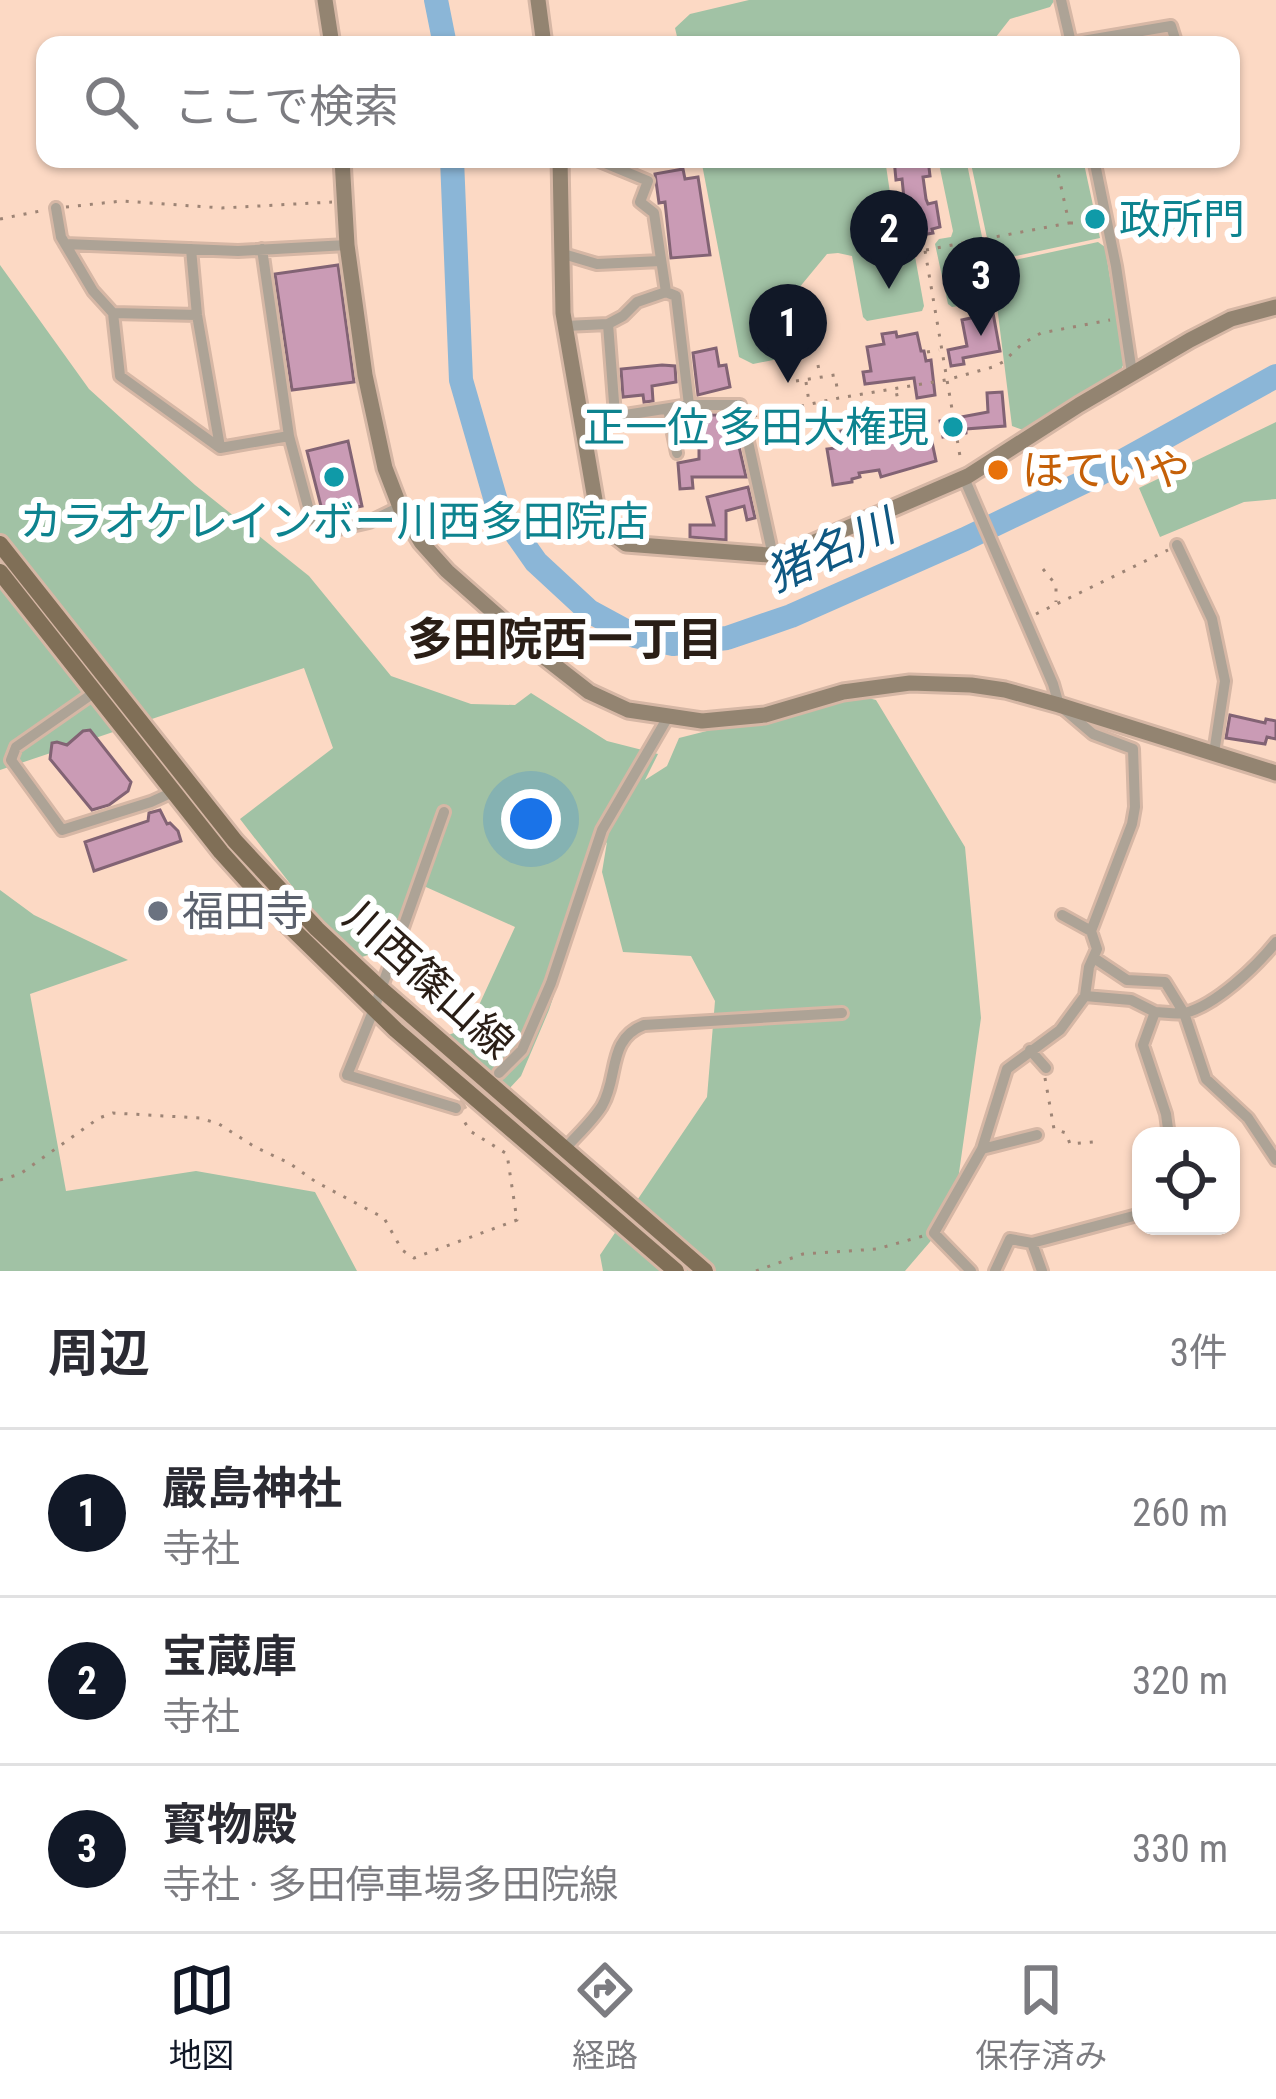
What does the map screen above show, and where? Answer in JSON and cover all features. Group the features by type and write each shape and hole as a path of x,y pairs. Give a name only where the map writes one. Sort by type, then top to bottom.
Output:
{"main road":[{"name":"川西篠山線","path":"0,544 236,841 317,928 705,1271"},
{"name":"川西篠山線","path":"0,572 173,792 275,912 374,1009 676,1271"}],"street":[{"path":"325,0 331,36"},
{"path":"538,0 543,36"},
{"path":"1061,0 1069,36"},
{"path":"1115,36 1171,26 1174,36"},
{"path":"344,168 347,245 365,375 385,468 400,507 421,542 447,571 590,692 628,710 702,721 765,715 843,692 910,683 971,685 1059,705 1276,773"},
{"path":"560,168 565,326 581,422 599,523 626,544 782,556 967,486 1132,373 1231,320 1276,307"},
{"path":"617,168 648,181 640,202 654,213 666,292"},
{"path":"1096,168 1132,373"},
{"path":"56,208 61,237 93,291 113,313 120,376 220,448 289,436"},
{"path":"65,244 191,249 347,245"},
{"path":"191,249 220,448"},
{"path":"262,249 289,436 311,518 330,531 369,522 400,507"},
{"path":"560,253 597,264 661,261"},
{"path":"565,326 608,324 637,302 666,292 676,296 689,405"},
{"path":"113,313 197,315"},
{"path":"608,324 615,415"},
{"path":"581,422 689,405 740,405 773,556"},
{"path":"668,409 676,453"},
{"path":"967,486 1059,705 1093,734 1133,749 1135,807 1091,931 1097,949 1085,995 1060,1030 1007,1069 982,1149 934,1233 971,1271"},
{"path":"1177,545 1212,619 1225,681 1214,753"},
{"path":"95,692 16,747 11,760 62,830 173,792"},
{"path":"499,1073 522,1049 551,982 602,830 668,717"},
{"path":"444,812 347,1075 456,1108"},
{"path":"1062,915 1091,931"},
{"path":"1085,995 1131,1000 1155,1012 1184,1013 1216,997 1276,942"},
{"path":"1094,958 1127,980 1165,982 1184,1013 1206,1079 1248,1118 1276,1160"},
{"path":"564,1150 603,1105 618,1046 632,1030 644,1025 842,1012"},
{"path":"1155,1012 1143,1045 1168,1127"},
{"path":"1030,1050 1046,1068"},
{"path":"982,1149 1036,1135"},
{"path":"995,1271 1010,1239 1032,1243 1132,1216"},
{"path":"1032,1243 1042,1271"}],"path":[{"path":"1057,168 1069,223"},
{"path":"0,219 122,202 222,208 346,202"},
{"path":"925,250 1089,223"},
{"path":"923,239 958,447"},
{"path":"743,418 946,380 993,367 1041,333 1124,317"},
{"path":"927,352 941,350"},
{"path":"818,365 820,377"},
{"path":"796,382 835,375 838,398"},
{"path":"806,380 809,404"},
{"path":"894,431 900,413 896,388"},
{"path":"769,412 776,440"},
{"path":"1024,620 1177,545"},
{"path":"1043,569 1056,585 1056,604"},
{"path":"1046,1068 1054,1130 1066,1133 1070,1144 1093,1142"},
{"path":"0,1180 20,1174 113,1113 200,1118 219,1124 384,1218 402,1250 414,1258 517,1220 507,1154 470,1130 456,1108"},
{"path":"756,1271 803,1254 877,1249 934,1233"}],"green space":[{"path":"749,0 1054,0 1050,7 1010,19 997,36 677,36 675,28 690,14"},
{"path":"703,168 886,168 894,220 892,226 870,230 872,251 914,251 922,311 867,321 852,256 827,254 789,300 792,352 788,357 753,364 739,357"},
{"path":"940,168 968,168 987,261 992,265 1098,242 1105,247 1124,363 1121,370 1023,430 1012,426 997,306 988,302 948,304 935,244 951,237"},
{"path":"972,168 1085,168 1100,238 992,261"},
{"path":"0,265 89,389 195,485 309,576 391,676 471,704 515,705 531,693 607,741 658,754 645,780 667,766 679,738 853,694 876,700 965,847 981,1018 953,1215 905,1271 603,1271 600,1255 707,1097 715,1001 691,956 623,952 602,872 607,842 549,1010 521,1076 497,1102 428,1043 469,1027 515,927 417,883 392,947 350,961 240,819 333,748 304,668 0,770"},
{"path":"1276,422 1276,499 1244,502 1160,537 1139,488"},
{"path":"0,890 34,915 128,960 30,994 66,1191 196,1171 315,1192 357,1271 0,1271"}],"building":[{"path":"895,168 929,168 930,176 923,177 926,199 928,204 936,202 940,227 932,229 933,233 901,234 897,209 905,208 902,179 896,180"},
{"path":"683,169 685,179 698,177 710,255 671,258 665,202 659,203 655,174"},
{"path":"338,265 354,382 292,390 275,274"},
{"path":"993,313 1000,351 963,358 964,364 951,366 948,350 967,346 962,320"},
{"path":"896,332 897,337 917,333 926,361 931,360 935,395 917,398 914,378 865,384 863,372 871,371 867,347 884,344 882,334"},
{"path":"716,348 719,366 726,365 730,387 698,395 693,353"},
{"path":"675,366 676,382 652,386 653,401 644,402 643,395 623,397 621,369"},
{"path":"1002,392 1005,426 966,429 966,433 943,437 940,421 988,412 987,393"},
{"path":"732,415 733,439 737,438 746,477 692,477 693,488 680,489 678,463 699,459 699,429 682,430 679,416"},
{"path":"882,427 883,435 897,433 899,447 932,442 936,461 881,477 879,470 859,473 852,482 833,485 827,449 844,447 841,431"},
{"name":"カラオケレインボー川西多田院店","path":"348,441 362,506 323,514 307,451"},
{"path":"748,487 755,518 747,520 744,506 726,511 726,540 690,537 690,525 714,525 707,497"},
{"path":"1230,715 1276,721 1276,739 1267,737 1265,744 1226,738"},
{"path":"90,730 131,782 128,791 109,805 92,810 50,759 52,743 67,745"},
{"path":"160,810 181,841 94,871 85,842 148,821 149,813"}],"waterway":[{"name":"猪名川","path":"436,0 443,36"},
{"name":"猪名川","path":"452,168 461,380 498,508 536,562 589,611 635,636 673,644 727,638 791,616 1090,479 1276,376"}],"tunnel":[{"path":"456,1108 491,1080"}],"place":[{"name":"政所門","path":"1095,219"},
{"name":"宝蔵庫","path":"889,289"},
{"name":"寳物殿","path":"981,336"},
{"name":"嚴島神社","path":"788,383"},
{"name":"正一位 多田大権現","path":"953,427"},
{"name":"ほていや","path":"998,470"},
{"name":"カラオケレインボー川西多田院店","path":"334,477"},
{"name":"福田寺","path":"158,911"}],"district":[{"name":"多田院西一丁目","path":"565,639"}]}
